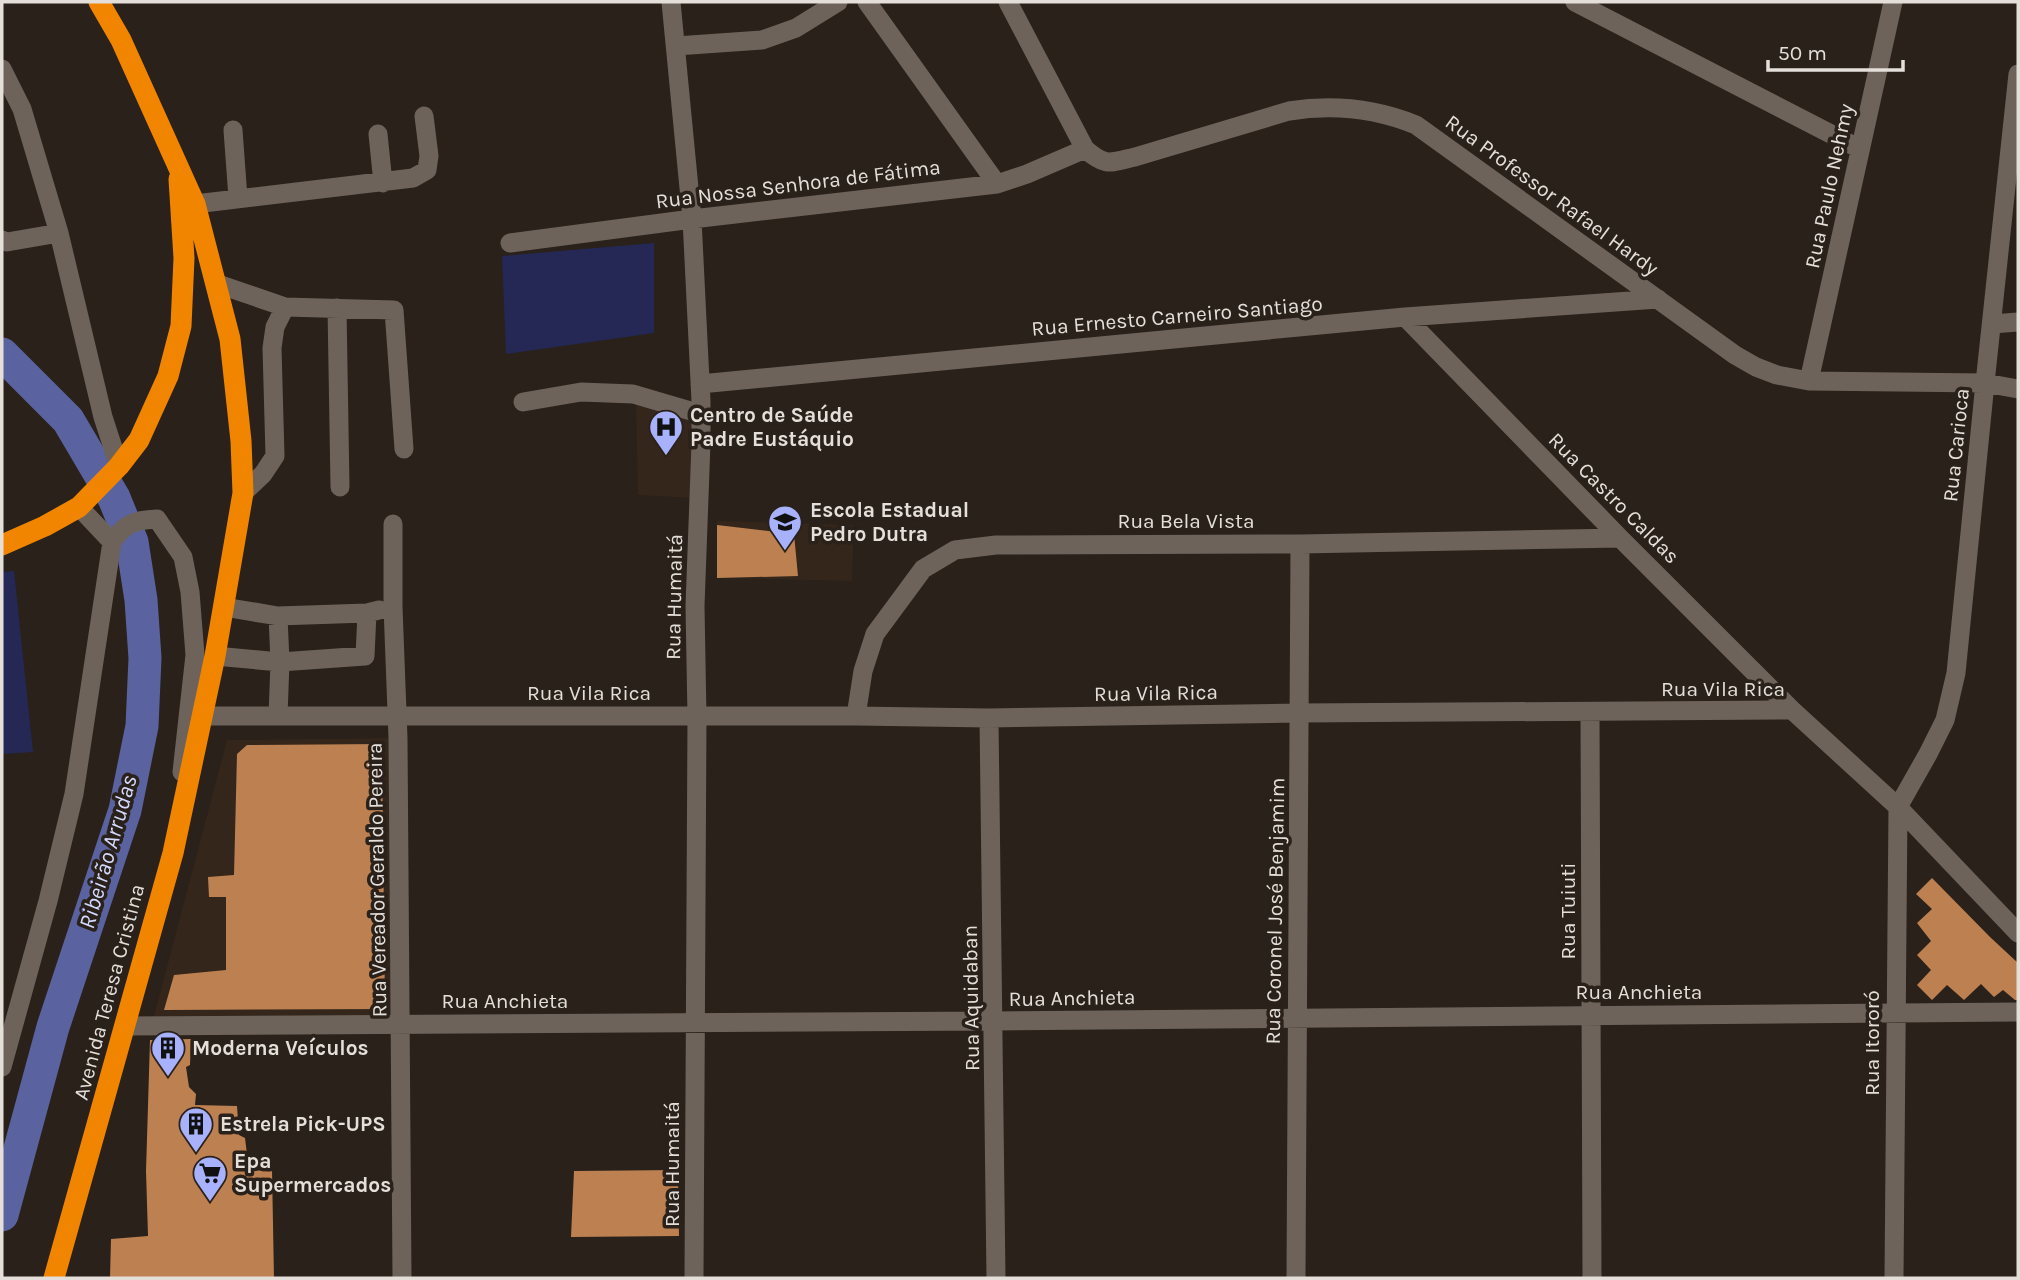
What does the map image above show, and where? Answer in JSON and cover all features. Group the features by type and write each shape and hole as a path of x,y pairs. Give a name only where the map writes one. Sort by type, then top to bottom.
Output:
{"highway":[{"path":"2,545 79,507 119,466 139,440 168,376 181,326 184,258 178,168 121,40 99,2"},
{"name":"Avenida Teresa Cristina","path":"54,1278 173,853 215,656 243,493 242,441 230,339 195,204 178,168"}],"street":[{"name":"Rua Humaitá","path":"671,2 692,219 701,414 695,606 697,717 694,1278"},
{"path":"676,46 762,40 796,28 838,2"},
{"path":"867,2 997,184"},
{"path":"1008,2 1085,149"},
{"path":"1575,2 1860,149"},
{"name":"Rua Paulo Nehmy","path":"1809,381 1893,2"},
{"path":"2,69 22,109 59,233 103,416 119,466"},
{"name":"Rua Carioca","path":"1898,807 1945,720 1956,673 2018,74"},
{"name":"Rua Professor Rafael Hardy","path":"1085,149 1099,161 1112,162 1289,111 1313,107 1355,108 1396,117 1416,125 1735,355 1756,367 1777,375 1809,381 1985,383 2018,389"},
{"path":"195,204 413,178 427,170 429,156 424,116"},
{"path":"233,130 237,198"},
{"path":"378,134 383,183"},
{"name":"Rua Nossa Senhora de Fátima","path":"510,243 997,184 1085,149"},
{"path":"2,240 7,242 59,233"},
{"path":"215,283 285,307 394,310 404,449"},
{"name":"Rua Ernesto Carneiro Santiago","path":"700,384 1405,317 1658,299"},
{"path":"243,493 263,474 275,456 272,348 275,327 285,307"},
{"path":"337,308 340,487"},
{"name":"Rua Castro Caldas","path":"1405,317 1792,710"},
{"path":"1992,324 2018,322"},
{"path":"523,402 581,392 632,394 701,414"},
{"path":"79,507 113,541"},
{"path":"2,1066 48,901 74,794 113,541 118,533 138,520 157,519 183,557 190,592 195,655 173,853"},
{"name":"Rua Vereador Geraldo Pereira","path":"393,524 393,607 398,715 402,1278"},
{"name":"Rua Bela Vista","path":"856,716 863,671 875,634 923,569 955,550 996,545 1300,544 1620,538"},
{"name":"Rua Coronel José Benjamim","path":"1296,1278 1300,544"},
{"path":"224,607 278,616 367,613 393,607"},
{"path":"215,656 280,662 366,656 367,613"},
{"path":"278,616 278,716"},
{"name":"Rua Vila Rica","path":"202,716 989,718 1792,710 1898,807 2018,933"},
{"name":"Rua Tuiuti","path":"1590,712 1592,1278"},
{"name":"Rua Aquidaban","path":"989,718 996,1278"},
{"name":"Rua Itororó","path":"1894,1278 1898,807"},
{"name":"Rua Anchieta","path":"126,1026 2018,1012"}],"shaded area":[{"path":"654,243 654,333 506,354 502,256"},
{"name":"Centro de Saúde Padre Eustáquio","path":"636,404 694,419 694,498 638,495"},
{"name":"Escola Estadual Pedro Dutra","path":"717,521 854,525 852,581 717,578"},
{"path":"14,571 33,752 2,754 2,572"},
{"path":"394,738 395,1014 151,1027 227,740"}],"building":[{"name":"Escola Estadual Pedro Dutra","path":"717,525 794,534 798,576 717,578"},
{"path":"382,744 385,1009 164,1010 174,975 226,970 226,897 209,897 208,877 234,875 237,754 247,745"},
{"path":"1932,878 2018,963 2018,1000 2003,990 1994,997 1981,984 1964,1000 1947,985 1932,1000 1917,985 1931,970 1917,955 1931,941 1917,923 1932,909 1916,894"},
{"name":"Epa Supermercados","path":"191,1039 190,1065 186,1067 189,1087 196,1094 195,1105 237,1106 239,1135 245,1138 249,1171 272,1170 274,1278 110,1278 111,1239 148,1236 146,1171 150,1040"},
{"path":"678,1170 679,1236 571,1237 574,1171"}],"waterway":[{"name":"Ribeirão Arrudas","path":"2,354 68,420 114,498 132,542 141,600 145,658 142,726 125,810 53,1027 2,1215"}],"place":[{"name":"Centro de Saúde Padre Eustáquio","path":"666,457"},
{"name":"Escola Estadual Pedro Dutra","path":"785,552"},
{"name":"Moderna Veículos","path":"168,1078"},
{"name":"Estrela Pick-UPS","path":"196,1154"},
{"name":"Epa Supermercados","path":"210,1203"}]}
